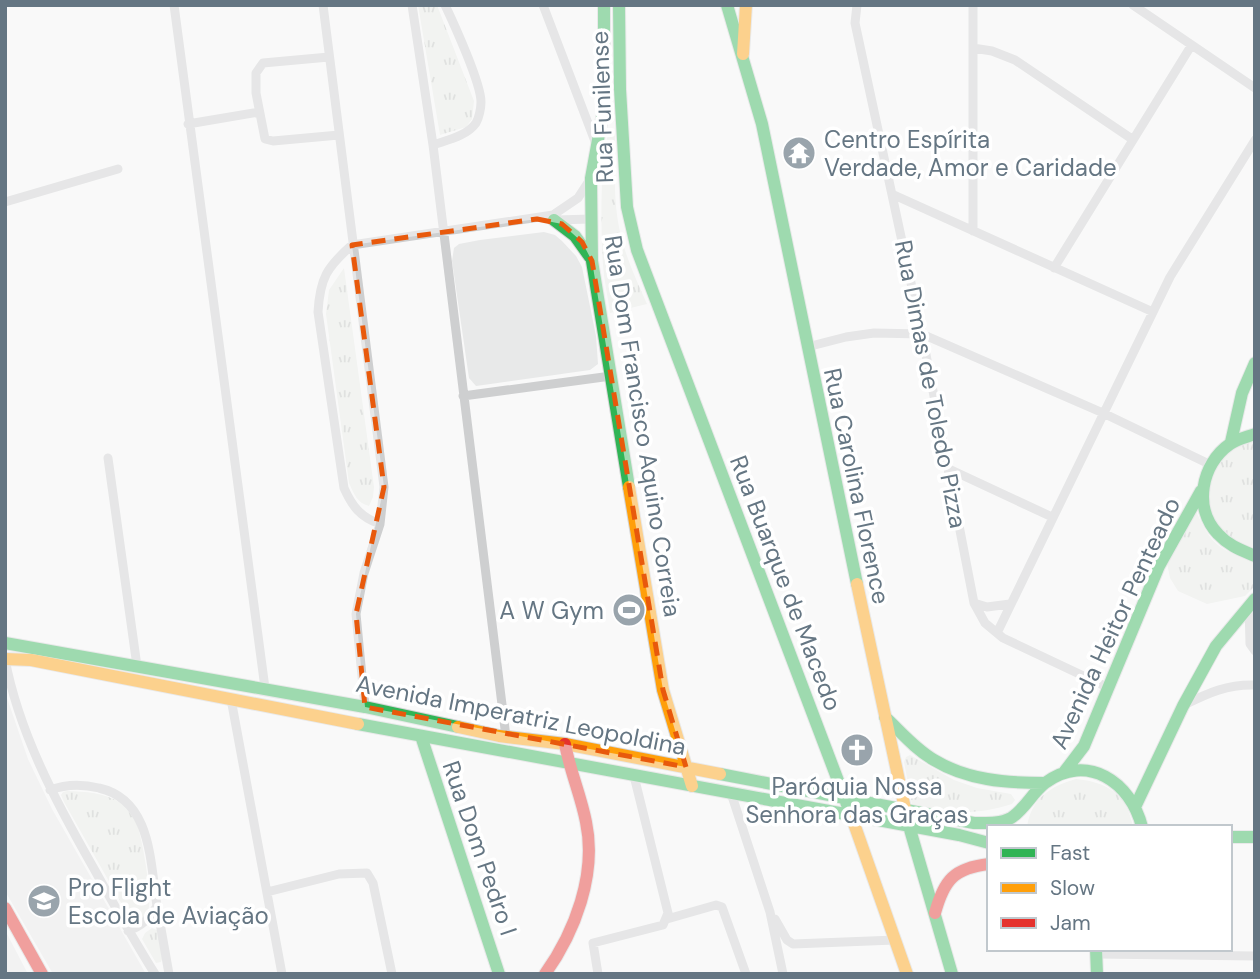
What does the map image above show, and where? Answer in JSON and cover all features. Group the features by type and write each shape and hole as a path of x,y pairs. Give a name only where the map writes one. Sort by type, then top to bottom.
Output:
{"main road":[{"name":"Rua Dom Francisco Aquino Correia","path":"604,5 605,95 591,178 592,261 663,690 692,786"},
{"name":"Rua Funilense","path":"619,5 620,89 627,207"},
{"name":"Rua Carolina Florence","path":"727,5 762,124 905,811 953,974"},
{"path":"743,58 746,5"},
{"name":"Rua Buarque de Macedo","path":"627,207 637,250 653,294 846,800 907,974"},
{"path":"554,220 582,242 592,261"},
{"path":"1231,442 1242,393 1255,363"},
{"path":"1209,464 1216,453 1231,442 1255,434"},
{"name":"Avenida Heitor Penteado","path":"1065,771 1084,746 1159,566 1201,491 1209,464"},
{"path":"1201,491 1207,517 1219,537 1231,547 1255,555"},
{"path":"1136,804 1183,706 1216,646 1252,603"},
{"name":"Avenida Imperatriz Leopoldina","path":"5,643 365,706 506,737 565,744 974,823 1008,820 1023,807"},
{"name":"Avenida Imperatriz Leopoldina","path":"5,659 31,660 987,843"},
{"path":"884,717 934,761 959,772 985,779 1044,783"},
{"path":"421,736 440,723"},
{"name":"Rua Dom Pedro I","path":"421,736 500,973"},
{"path":"545,974 559,956 572,930 587,866 588,833 565,744"},
{"path":"1020,825 1023,807 1044,783 1065,771 1079,771 1103,775 1125,789 1136,804 1141,825"},
{"path":"1232,836 1255,837"},
{"path":"935,913 942,888 955,874 976,865 987,864"},
{"path":"5,908 42,974"},
{"path":"1096,951 1097,974"}],"street":[{"path":"174,5 265,688"},
{"path":"323,5 352,245 383,466 380,524 364,573 356,614 365,706"},
{"path":"412,5 433,145 506,737"},
{"path":"433,145 470,129 476,122 481,102 476,81 445,5"},
{"path":"543,5 596,144"},
{"name":"Rua Dimas de Toledo Pizza","path":"857,5 855,23 894,195 974,603 985,623 1010,642 1109,688"},
{"path":"973,231 974,5"},
{"path":"1133,5 1255,89"},
{"path":"1054,268 1191,46"},
{"path":"973,48 992,51 1015,60 1132,139"},
{"path":"329,57 263,63 256,73 259,111 263,135 268,140 339,135"},
{"path":"188,124 259,111"},
{"path":"997,633 1153,312 1183,255 1255,140"},
{"path":"5,202 118,169"},
{"path":"537,219 560,211 578,198 591,178"},
{"path":"894,195 1153,312"},
{"path":"380,524 359,514 344,488 318,312 323,276 335,260 352,245 537,219 591,219"},
{"path":"807,347 874,333 922,334 1103,413 1209,464"},
{"path":"463,396 611,376"},
{"path":"108,458 137,666"},
{"path":"949,469 1052,517"},
{"path":"974,603 987,607 1010,604"},
{"path":"1252,603 1251,644 1255,651"},
{"path":"5,659 15,695 50,790 128,931 155,974"},
{"path":"1183,706 1234,684 1255,685"},
{"path":"231,699 282,974"},
{"path":"597,974 593,943 655,928 663,925 668,916 634,776"},
{"path":"50,790 73,785 101,788 122,797 135,810 144,827 169,974"},
{"path":"731,793 770,912 783,974"},
{"path":"267,892 339,874 367,873 371,877 379,908 392,974"},
{"path":"668,916 716,905 722,907 746,974"},
{"path":"128,931 139,927 157,906"},
{"path":"770,912 787,940 793,944 895,940"},
{"path":"1096,951 1255,956"}],"highlighted area":[{"path":"537,219 562,224 582,242 592,261 663,690 686,767 365,707 356,614 384,487 352,245"}],"shaded area":[{"path":"544,232 555,235 562,241 582,267 596,336 598,364 590,370 476,386 469,378 452,261 454,248 459,244 480,240"},
{"path":"5,692 28,759 52,809 146,974 53,974 5,891"},
{"path":"5,930 28,974 5,974"}],"green space":[{"path":"418,5 437,5 474,101 472,119 466,127 440,135"},
{"path":"611,129 615,130 615,191 621,237 647,304 610,313 602,253 601,216 604,154"},
{"path":"344,268 374,487 369,506 359,500 349,483 326,314 329,290"},
{"path":"1255,439 1255,551 1240,547 1213,521 1207,484 1214,467 1226,452"},
{"path":"1196,511 1207,532 1218,545 1233,554 1255,561 1255,586 1245,596 1207,604 1178,591 1170,578 1167,563"},
{"path":"910,755 954,780 977,788 1011,794 1015,800 1012,804 974,812 912,805 904,762"},
{"path":"1076,779 1106,787 1121,798 1132,825 1027,825 1037,801 1058,786"},
{"path":"67,791 95,793 114,799 125,807 136,821 149,894 148,911 138,924 132,922 64,802 61,795"},
{"path":"152,928 157,930 163,956 161,962 156,963 142,939"}],"traffic: fast":[{"path":"604,5 604,107 591,178 592,261 629,487"},
{"path":"619,5 620,89 627,207 637,250 848,807"},
{"path":"727,5 762,124 857,584"},
{"path":"554,220 575,236 590,257"},
{"path":"1231,442 1242,393 1255,363"},
{"path":"1255,434 1233,442 1220,453 1207,474 1203,499 1205,512 1218,534 1231,545 1255,556"},
{"path":"1065,771 1084,746 1159,566 1201,491"},
{"path":"1136,805 1183,706 1216,646 1255,599"},
{"path":"5,643 365,707 458,727"},
{"path":"885,717 921,751 947,767 987,779 1044,783"},
{"path":"358,724 959,835 987,842"},
{"path":"421,736 499,974"},
{"path":"720,774 983,823 1011,818 1040,787 1061,774 1076,770 1091,771 1118,785 1128,797 1141,825"},
{"path":"909,826 952,974"},
{"path":"1232,837 1255,837"},
{"path":"1096,951 1097,974"}],"traffic: slow":[{"path":"743,54 746,5"},
{"path":"629,487 663,690 692,786"},
{"path":"857,584 907,818"},
{"path":"5,659 31,660 358,724"},
{"path":"458,727 499,736 565,744 720,774"},
{"path":"851,815 907,974"}],"traffic: jam":[{"path":"545,974 566,940 574,921 586,882 588,862 586,822 565,744"},
{"path":"935,913 942,892 952,878 967,869 987,864"},
{"path":"5,908 42,974"}],"place":[{"name":"Centro Espírita Verdade, Amor e Caridade","path":"799,153"},
{"name":"A W Gym","path":"629,610"},
{"name":"Paróquia Nossa Senhora das Graças","path":"857,750"},
{"name":"Pro Flight Escola de Aviação","path":"44,901"}]}
